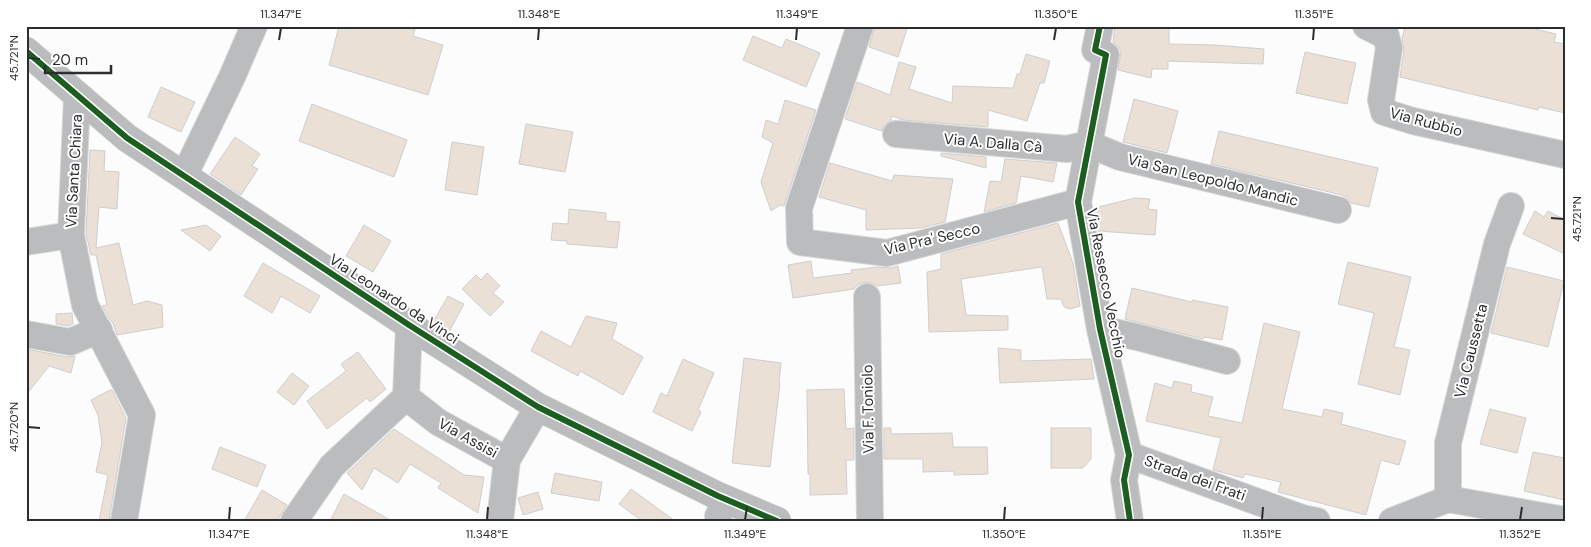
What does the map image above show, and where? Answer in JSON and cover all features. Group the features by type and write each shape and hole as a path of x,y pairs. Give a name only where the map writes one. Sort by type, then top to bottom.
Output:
{"street":[{"path":"184,176 232,77 254,26"},
{"name":"Via Pra' Secco","path":"860,26 800,208 800,242 887,253 1078,202"},
{"name":"Via Rubbio","path":"1366,26 1386,36 1389,48 1381,100 1384,112 1413,121 1565,155"},
{"name":"Via Ressecco Vecchio","path":"1094,29 1095,50 1106,55 1078,202 1100,329 1130,455 1124,480 1130,521"},
{"name":"Via Leonardo da Vinci","path":"26,51 127,138 538,408 718,496 777,521"},
{"name":"Via Santa Chiara","path":"78,97 71,236 85,305 142,415 124,521"},
{"name":"Via A. Dalla Cà","path":"896,134 1067,149 1089,144"},
{"name":"Via San Leopoldo Mandic","path":"1089,144 1120,157 1338,210"},
{"name":"Via Caussetta","path":"1448,499 1448,443 1497,244 1510,206"},
{"path":"26,242 71,236"},
{"name":"Via F. Toniolo","path":"867,297 870,521"},
{"path":"294,521 332,466 406,397 410,325"},
{"path":"1100,329 1227,361"},
{"path":"26,334 70,342 99,330"},
{"name":"Via Assisi","path":"406,397 438,422 507,460 538,408"},
{"name":"Strada dei Frati","path":"1130,455 1302,518 1317,521"},
{"path":"500,521 507,460"},
{"path":"1392,521 1448,499 1565,520"}],"building":[{"path":"339,26 416,26 413,36 443,45 428,95 329,65"},
{"path":"875,26 908,26 898,57 869,47"},
{"path":"1115,26 1169,26 1169,44 1264,49 1263,64 1168,61 1168,69 1152,69 1151,78 1118,70 1121,52 1113,42"},
{"path":"1405,26 1523,26 1556,34 1554,42 1565,44 1565,113 1539,107 1538,110 1400,77 1404,50 1402,39"},
{"path":"753,36 782,48 786,39 820,53 806,87 743,60"},
{"path":"1305,52 1356,63 1347,104 1296,93"},
{"path":"1026,54 1050,61 1044,83 1040,83 1027,121 988,110 988,127 903,120 892,116 891,120 884,125 882,131 845,119 857,82 890,95 899,62 916,67 909,89 952,103 953,86 1013,88 1017,74 1020,74"},
{"path":"161,87 195,102 181,132 148,117"},
{"path":"1134,99 1178,111 1167,153 1123,142"},
{"path":"785,100 816,110 784,206 780,205 771,211 761,182 773,143 762,137 766,120 778,124"},
{"path":"312,104 407,140 394,177 299,141"},
{"path":"526,124 573,132 565,172 519,164"},
{"path":"1219,131 1378,168 1369,207 1351,203 1342,195 1211,164"},
{"path":"235,137 260,154 252,166 258,169 241,195 210,174"},
{"path":"452,142 484,147 477,195 445,190"},
{"path":"90,150 105,151 104,171 119,172 117,209 99,207 96,248 119,243 133,305 147,301 162,305 163,327 117,335 113,323 102,306 107,305 96,255 91,255 86,234"},
{"path":"941,153 986,157 986,168 941,156"},
{"path":"1005,159 1057,163 1053,182 1021,176 1016,203 984,212 990,181 1001,182"},
{"path":"830,163 892,181 894,175 953,179 945,222 921,228 866,230 866,210 819,197"},
{"path":"1135,198 1150,199 1148,209 1157,210 1155,235 1098,231 1094,208"},
{"path":"569,209 606,213 606,221 620,222 617,248 567,244 567,241 551,240 553,223 568,224"},
{"path":"1535,211 1544,217 1548,211 1565,220 1565,254 1523,234"},
{"path":"1058,223 1073,263 1080,306 1070,309 1064,307 1061,299 1047,299 1042,267 961,279 966,315 1008,316 1008,330 929,332 927,272 941,269 941,254"},
{"path":"206,225 221,236 210,251 181,230"},
{"path":"364,225 391,241 373,272 346,256"},
{"path":"811,261 813,278 852,273 851,270 898,266 901,283 877,286 866,282 859,284 854,289 793,298 788,265"},
{"path":"1348,262 1411,277 1394,347 1410,350 1400,395 1358,384 1374,313 1338,304"},
{"path":"263,263 320,296 310,313 281,296 272,313 244,296"},
{"path":"1507,267 1564,281 1548,347 1491,333"},
{"path":"487,273 500,286 493,293 504,302 490,316 462,289 476,275 481,280"},
{"path":"1132,288 1192,302 1192,300 1228,307 1222,340 1204,337 1203,339 1125,319"},
{"path":"448,296 464,304 449,332 433,322"},
{"path":"72,313 73,324 68,326 56,324 56,314"},
{"path":"586,316 617,323 612,339 643,357 623,395 580,371 578,376 531,351 541,331 571,347"},
{"path":"1264,323 1300,332 1282,409 1322,417 1324,409 1343,413 1341,424 1406,441 1399,465 1381,460 1366,515 1278,492 1281,482 1245,474 1243,478 1213,470 1221,438 1146,421 1155,383 1172,388 1174,381 1192,385 1191,392 1213,397 1208,416 1242,423"},
{"path":"998,348 1021,350 1021,361 1091,359 1094,379 1000,383"},
{"path":"26,349 67,357 75,356 71,373 49,366 26,395"},
{"path":"358,352 386,389 370,402 367,398 327,429 307,401 346,371 341,364"},
{"path":"744,358 781,363 770,467 732,463"},
{"path":"683,359 714,373 698,410 701,412 692,431 653,412 661,393 667,396"},
{"path":"292,373 309,386 294,405 277,392"},
{"path":"844,389 846,429 854,428 854,460 846,460 847,494 810,495 807,390"},
{"path":"112,390 126,418 109,521 99,521 108,475 96,472 102,443 98,415 91,400"},
{"path":"1490,409 1526,418 1517,453 1480,444"},
{"path":"884,428 891,428 891,434 952,433 953,447 987,447 988,474 954,475 954,471 923,472 923,459 884,459"},
{"path":"1051,428 1091,428 1091,459 1083,468 1051,468"},
{"path":"394,429 464,475 484,477 478,513 438,488 441,483 410,464 398,483 374,468 362,490 347,473"},
{"path":"220,447 266,465 257,487 212,469"},
{"path":"1533,452 1565,458 1565,500 1524,491"},
{"path":"555,473 602,482 599,501 551,493"},
{"path":"631,489 675,521 642,521 619,504"},
{"path":"262,490 287,505 277,521 244,521"},
{"path":"538,492 543,509 523,515 518,498"},
{"path":"344,494 392,521 330,521"}],"cycle path":[{"path":"1100,26 1095,50 1106,55 1078,202 1100,329 1129,455 1124,480 1130,521"},
{"path":"26,51 127,138 409,325 538,407 718,496 777,521"}]}
